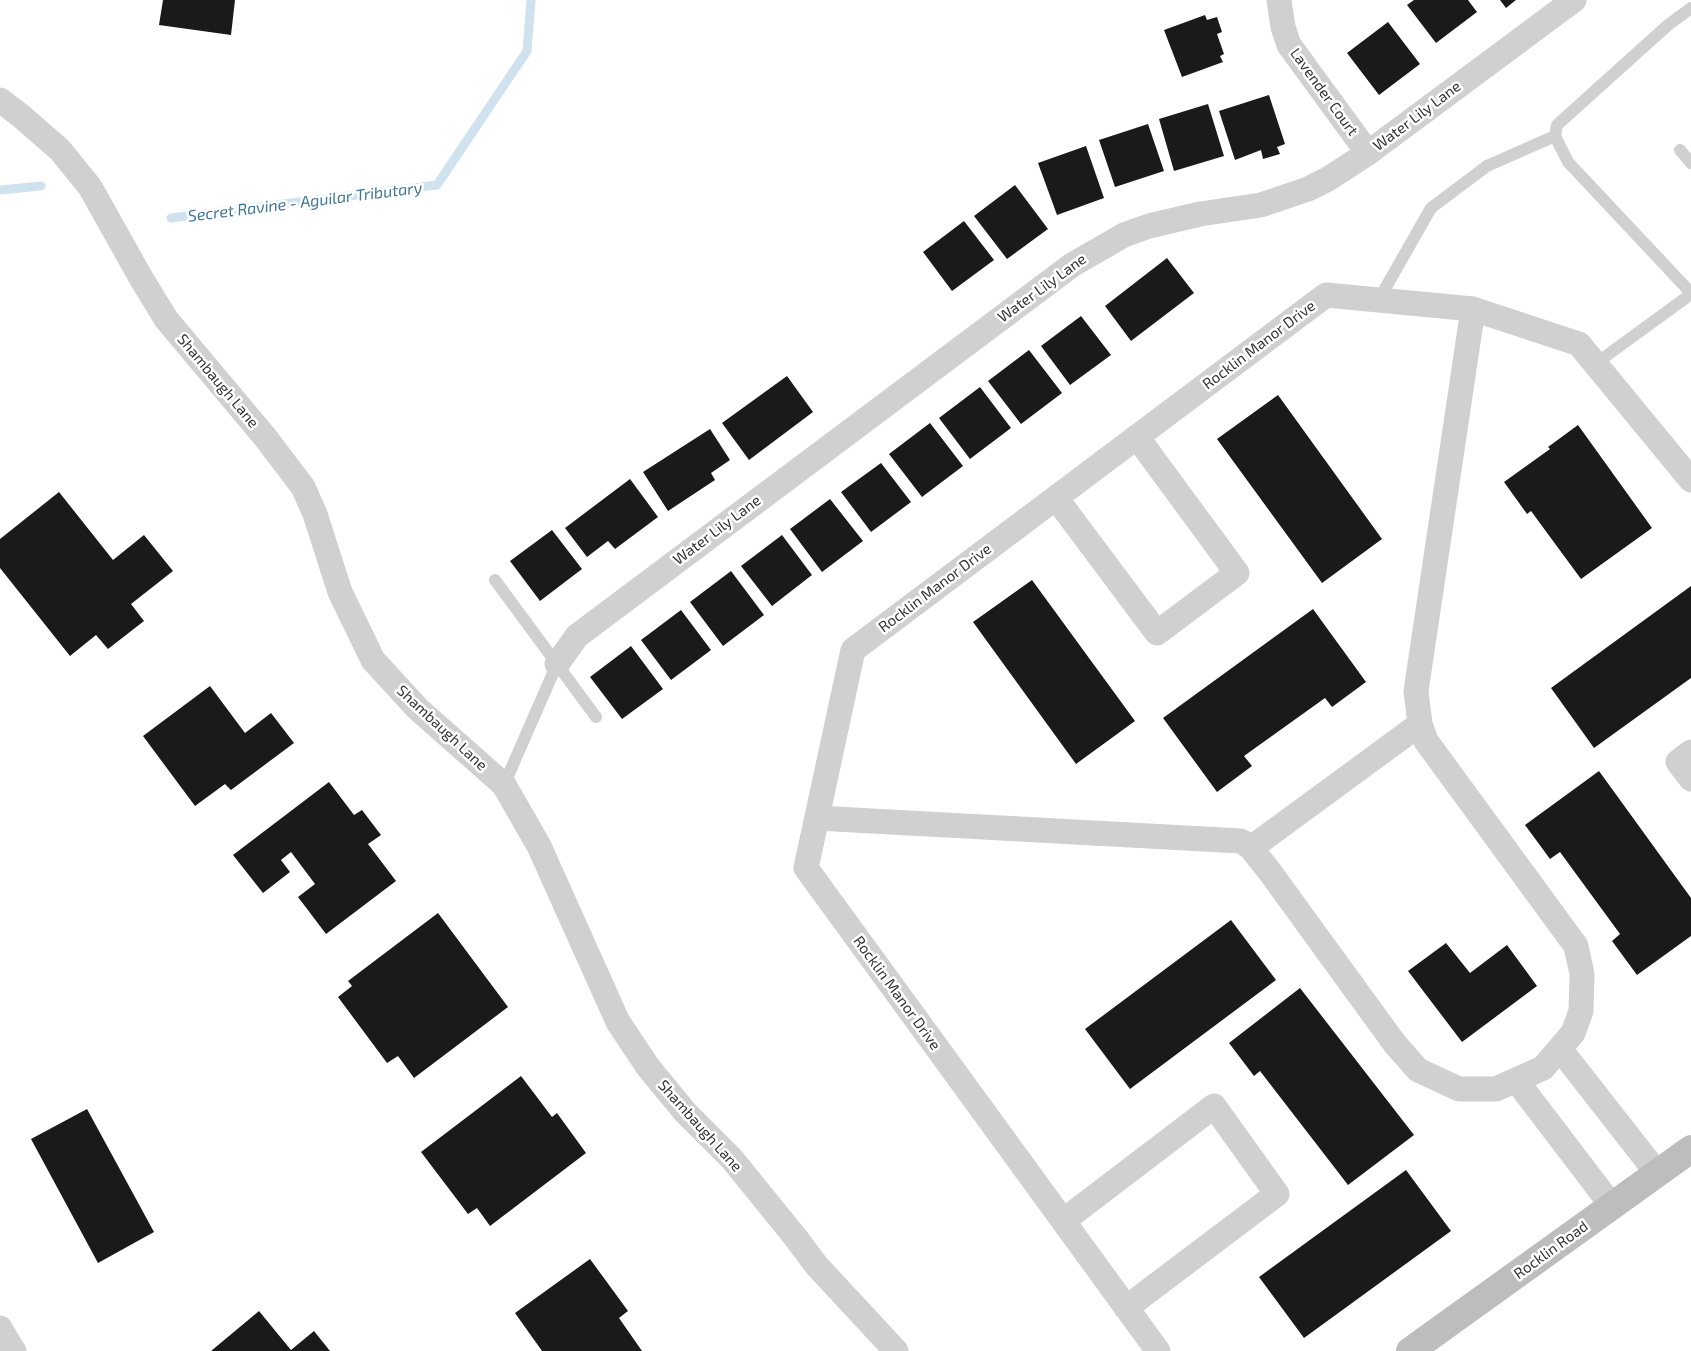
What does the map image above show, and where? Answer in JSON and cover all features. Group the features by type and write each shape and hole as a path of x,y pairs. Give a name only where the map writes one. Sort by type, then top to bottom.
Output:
{"street":[{"name":"Lavender Court","path":"1280,0 1283,28 1289,45 1368,153"},
{"name":"Water Lily Lane","path":"557,664 577,636 1072,265 1115,240 1149,226 1200,214 1261,205 1308,189 1328,179 1368,153 1574,0"},
{"name":"Shambaugh Lane","path":"0,100 60,150 90,187 166,319 268,441 303,487 315,514 340,592 373,660 418,710 504,785 539,846 618,1022 648,1067 685,1112 732,1159 817,1266 896,1351"},
{"name":"Rocklin Manor Drive","path":"1158,1351 806,868 853,650 1326,296 1473,309 1578,344 1691,480"},
{"path":"817,818 1241,841 1251,848 1395,1044 1418,1070 1459,1089 1496,1089 1543,1068 1573,1033 1582,1011 1582,974 1576,946 1426,741 1420,724 1416,691 1473,309"},
{"path":"1056,498 1157,633 1237,572 1137,437"},
{"path":"1251,848 1420,724"},
{"path":"1691,752 1678,762 1691,779"},
{"path":"1560,1049 1657,1173"},
{"path":"1516,1080 1612,1206"},
{"path":"1063,1221 1214,1106 1278,1194 1126,1308"},
{"name":"Rocklin Road","path":"1410,1351 1691,1148"},
{"path":"0,1328 14,1351"}],"lane":[{"path":"1596,364 1691,294 1568,162 1556,136 1557,125 1668,24 1691,8"},
{"path":"1378,301 1431,208 1487,166 1556,136"},
{"path":"1680,150 1691,163"},
{"path":"494,580 596,717"},
{"path":"504,785 557,664"}],"building":[{"path":"163,0 235,0 231,35 159,25"},
{"path":"1414,0 1468,0 1477,12 1436,43 1407,5"},
{"path":"1500,0 1516,0 1506,8"},
{"path":"1205,15 1207,20 1217,17 1222,32 1217,34 1224,54 1220,56 1223,62 1182,77 1164,30"},
{"path":"1388,22 1420,64 1379,95 1347,53"},
{"path":"1269,95 1285,144 1277,147 1280,154 1263,159 1261,150 1235,160 1219,111"},
{"path":"1208,104 1224,156 1174,171 1159,119"},
{"path":"1148,124 1164,171 1115,187 1099,140"},
{"path":"1086,146 1104,198 1057,215 1038,163"},
{"path":"1015,185 1048,229 1007,259 974,216"},
{"path":"964,221 994,260 952,291 923,252"},
{"path":"1167,258 1194,293 1131,341 1105,306"},
{"path":"1081,316 1111,355 1070,385 1041,346"},
{"path":"1029,350 1062,393 1021,424 988,381"},
{"path":"787,376 813,412 749,460 722,423"},
{"path":"980,387 1011,428 970,459 939,418"},
{"path":"1278,395 1382,539 1322,583 1217,439"},
{"path":"930,423 963,466 922,497 889,454"},
{"path":"1578,425 1652,528 1581,579 1531,511 1527,514 1504,482 1550,449 1548,447"},
{"path":"710,429 730,460 711,473 715,480 668,511 643,472"},
{"path":"881,463 911,502 871,532 841,492"},
{"path":"630,479 658,517 615,549 608,541 587,557 565,528"},
{"path":"59,492 113,560 144,535 173,571 131,604 144,621 108,649 96,635 70,656 0,568 0,539"},
{"path":"830,499 863,541 822,572 790,529"},
{"path":"552,530 582,569 540,601 510,561"},
{"path":"782,535 812,575 772,606 741,566"},
{"path":"731,571 764,615 723,646 690,602"},
{"path":"1032,580 1135,721 1076,764 973,622"},
{"path":"1691,586 1691,678 1594,748 1551,688"},
{"path":"1313,609 1366,682 1332,707 1325,698 1244,756 1252,766 1217,792 1163,718"},
{"path":"681,610 711,650 671,680 641,640"},
{"path":"631,646 663,689 622,719 590,677"},
{"path":"210,686 245,733 271,713 294,743 231,790 225,784 195,806 143,736"},
{"path":"1599,771 1691,898 1691,936 1637,975 1612,941 1620,934 1560,852 1550,859 1525,825"},
{"path":"329,782 354,815 362,810 381,835 368,844 396,881 326,934 298,897 315,884 291,852 281,860 290,872 263,893 233,855"},
{"path":"438,913 508,1007 414,1078 398,1056 387,1063 338,997 352,986 348,981"},
{"path":"1231,920 1276,980 1130,1089 1085,1029"},
{"path":"1446,943 1470,973 1507,945 1537,986 1462,1042 1408,971"},
{"path":"1300,988 1414,1135 1348,1185 1260,1071 1254,1076 1229,1043"},
{"path":"521,1076 552,1117 557,1113 586,1153 490,1226 477,1208 468,1214 421,1152"},
{"path":"87,1109 154,1232 98,1263 31,1139"},
{"path":"1406,1170 1451,1231 1304,1338 1259,1277"},
{"path":"590,1259 628,1311 619,1318 642,1351 542,1351 515,1313"},
{"path":"259,1311 291,1350 314,1331 330,1351 211,1351"}],"waterway":[{"name":"Secret Ravine - Aguilar Tributary","path":"171,218 437,185 527,51 531,0"},
{"name":"Secret Ravine - Aguilar Tributary","path":"0,190 41,186"}]}
